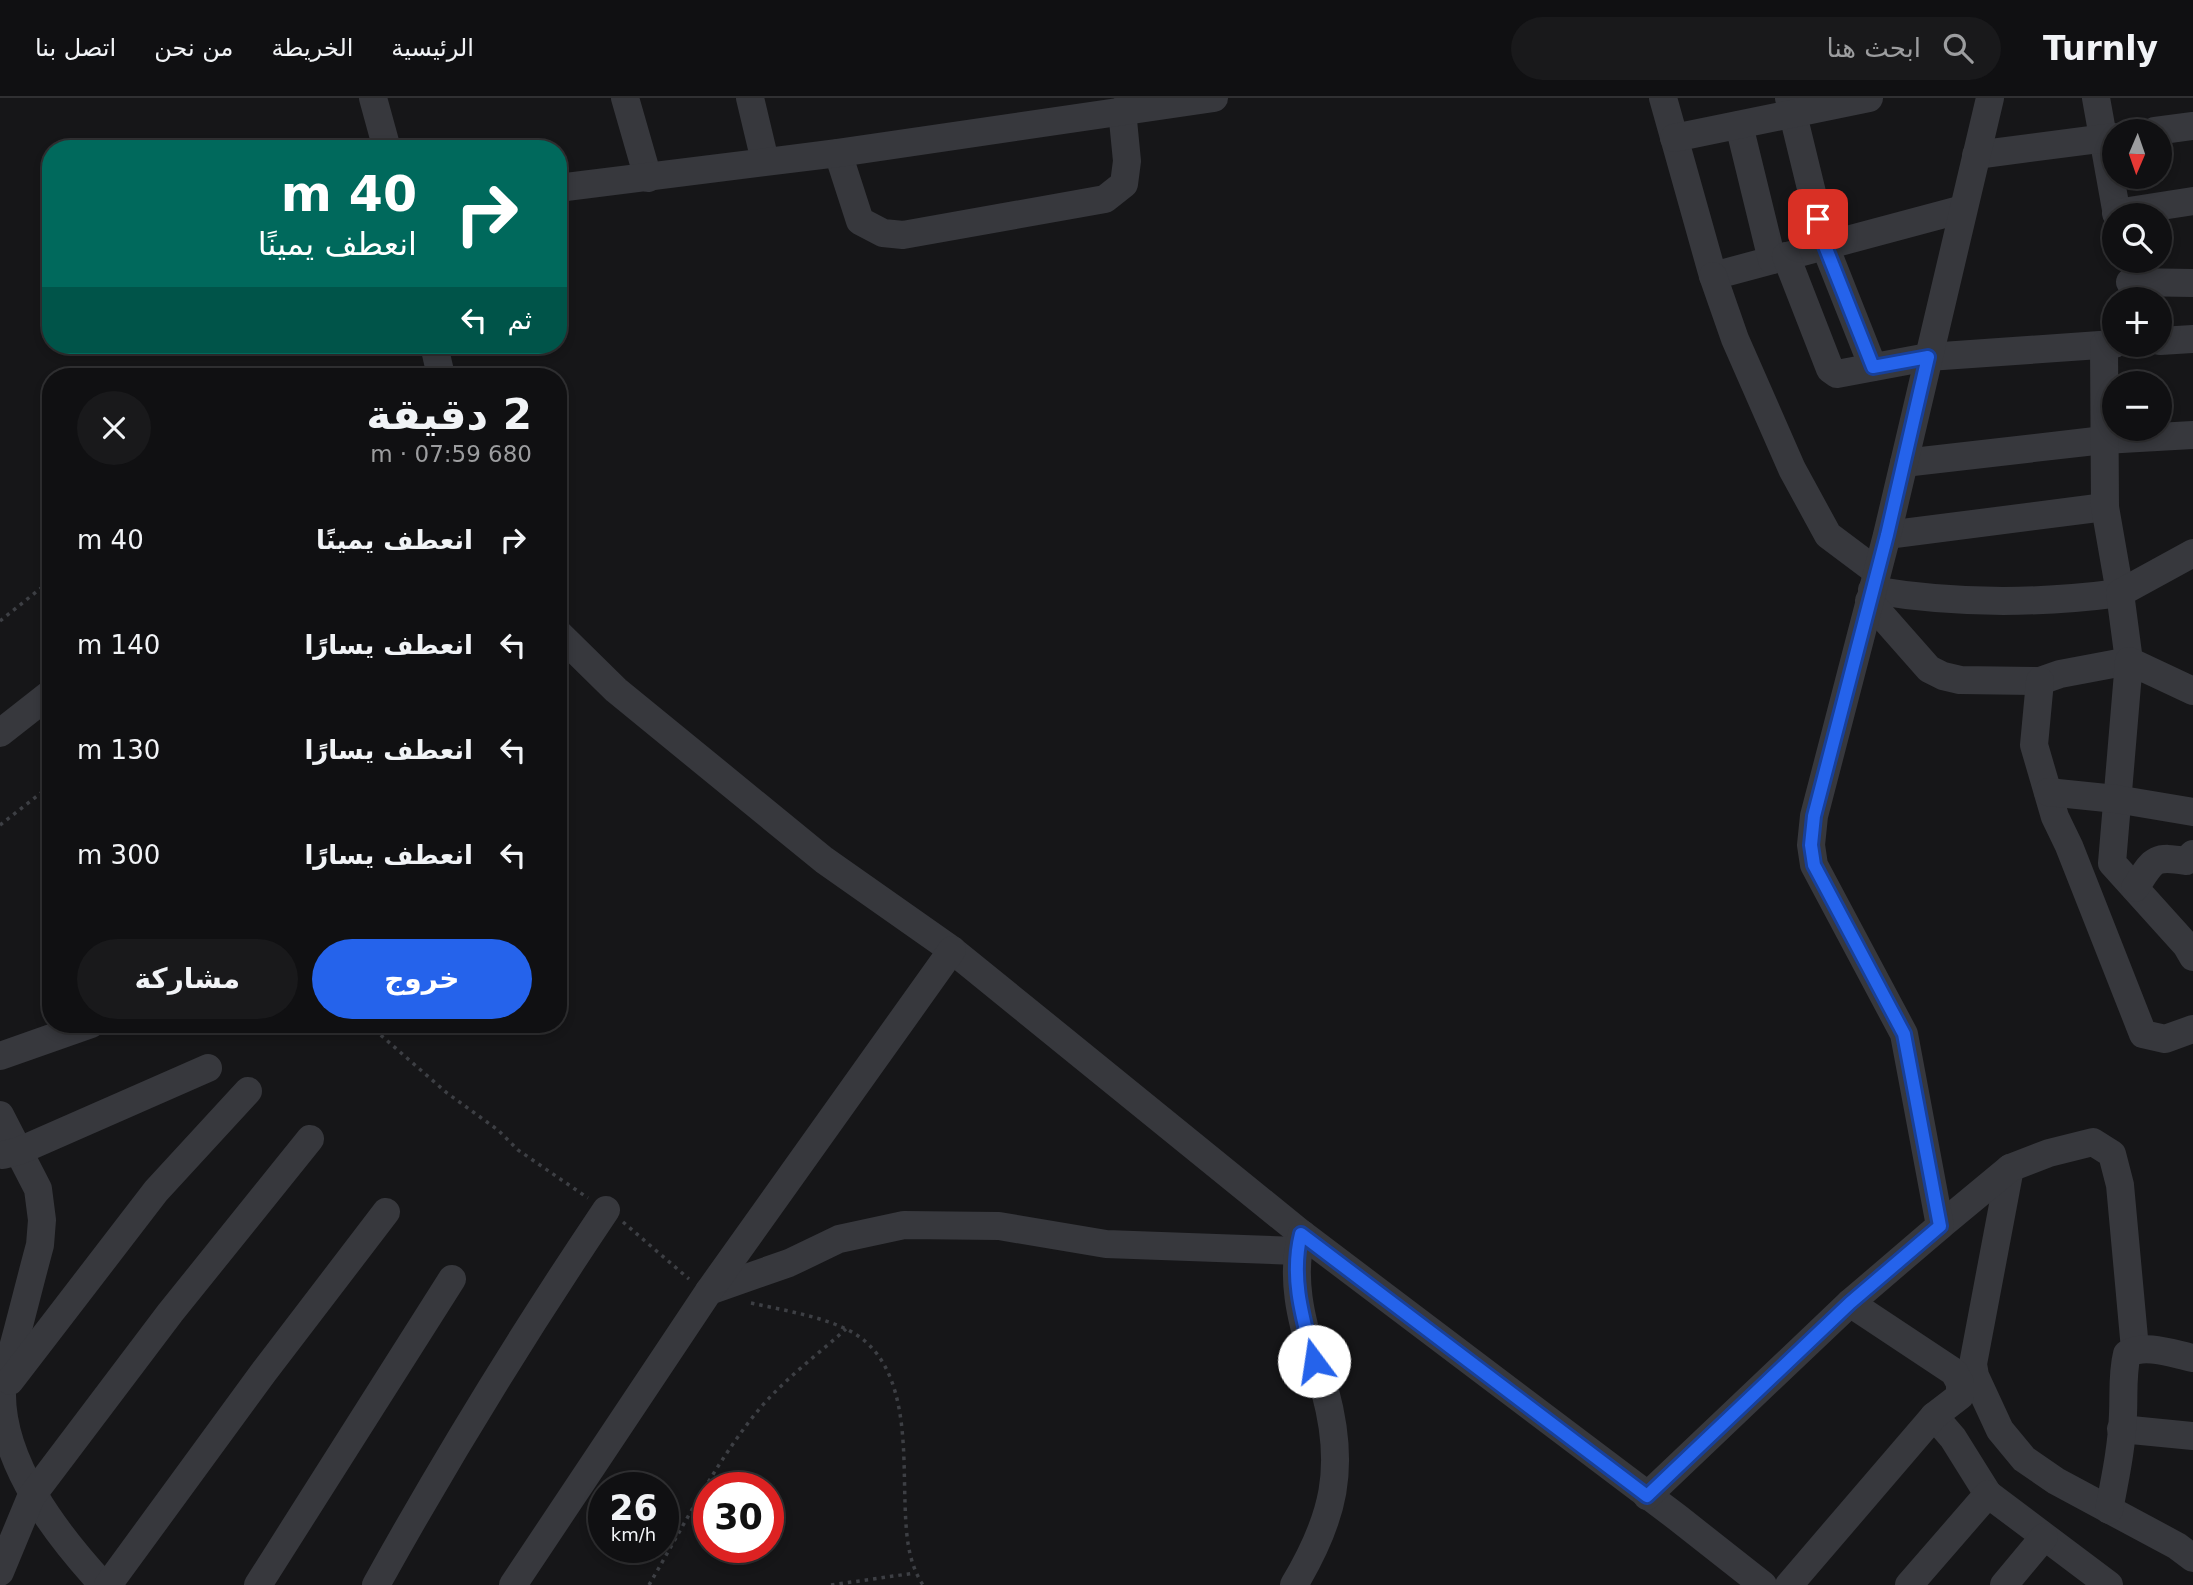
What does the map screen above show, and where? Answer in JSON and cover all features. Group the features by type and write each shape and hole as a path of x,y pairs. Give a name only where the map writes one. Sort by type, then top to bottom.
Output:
{"street":[{"path":"373,98 385,140"},
{"path":"625,98 648,178"},
{"path":"750,98 765,161"},
{"path":"567,187 838,153 1214,98"},
{"path":"1663,98 1713,276 1735,340 1792,469 1828,535 1872,587 1929,669 1943,676 1986,682 2040,681 2060,674 2129,661 2193,691"},
{"path":"1674,138 1740,125 1790,106 1869,98"},
{"path":"1940,1226 1904,1034 1814,865 1811,845 1814,816 1887,535 1990,98"},
{"path":"2096,98 2102,119"},
{"path":"1790,106 1825,246 1873,367"},
{"path":"838,153 860,221 883,233 903,235 1105,199 1124,184 1127,161 1122,110"},
{"path":"1740,125 1779,258 1830,369 1837,374 1928,357 2102,345"},
{"path":"2172,129 2193,126"},
{"path":"1976,155 2102,139"},
{"path":"2172,205 2193,201"},
{"path":"1713,276 1964,209"},
{"path":"2129,281 2193,283"},
{"path":"2172,340 2193,339"},
{"path":"2172,436 2193,435"},
{"path":"1904,463 2102,440"},
{"path":"2104,441 2105,507 2129,661 2112,863 2186,945 2193,957"},
{"path":"1887,535 2105,507"},
{"path":"1872,587 1933,598 1982,601 2065,599 2120,593 2193,553"},
{"path":"567,642 616,690 824,860 952,950 1299,1243 1647,1496 1763,1585"},
{"path":"2040,681 2034,745 2055,817 2143,1034 2165,1039 2193,1029"},
{"path":"0,733 42,700"},
{"path":"2048,792 2116,799 2193,812"},
{"path":"2135,888 2152,863 2164,857 2186,861 2193,854"},
{"path":"2082,880 2112,863"},
{"path":"513,1585 709,1291 952,950"},
{"path":"0,1056 65,1033"},
{"path":"9,1153 208,1068"},
{"path":"2,1392 156,1191 248,1091"},
{"path":"0,1115 9,1153 38,1189 42,1220 40,1245 2,1392 2,1420 6,1444 31,1497 76,1556 105,1585 386,1212"},
{"path":"0,1572 31,1497 170,1313 310,1139"},
{"path":"1647,1496 1850,1303 1940,1226 2010,1168 2049,1153 2093,1142 2112,1154 2120,1185 2135,1349"},
{"path":"1789,1585 1934,1416 1960,1396 1973,1364 2010,1168"},
{"path":"376,1585 462,1436 545,1301 606,1210"},
{"path":"709,1291 789,1263 839,1239 904,1225 999,1226 1106,1244 1299,1243"},
{"path":"1294,1585 1315,1550 1329,1513 1335,1480 1334,1444 1325,1390 1314,1361 1298,1297 1299,1243"},
{"path":"258,1585 452,1279"},
{"path":"1850,1303 1967,1380 2000,1430 2024,1459 2056,1481 2177,1546 2193,1558"},
{"path":"2109,1510 2121,1429 2127,1354 2135,1349 2193,1358"},
{"path":"1934,1416 1953,1438 1988,1494 2099,1582"},
{"path":"2121,1429 2193,1436"},
{"path":"1909,1585 1988,1494"},
{"path":"2004,1585 2044,1537"}],"path":[{"path":"0,621 42,587"},
{"path":"0,825 42,792"},
{"path":"379,1033 447,1093 498,1130 518,1150 630,1227 683,1275 709,1291 829,1322 866,1340 878,1354 894,1390 903,1446 906,1533 915,1573 923,1585"},
{"path":"649,1585 731,1446 776,1391 846,1329"},
{"path":"831,1585 915,1573"}],"route":[{"path":"1314,1361 1298,1297 1297,1251 1301,1234 1647,1496 1850,1303 1940,1226 1904,1034 1814,865 1811,845 1814,816 1887,535 1928,357 1873,367 1825,246 1818,219"}]}
